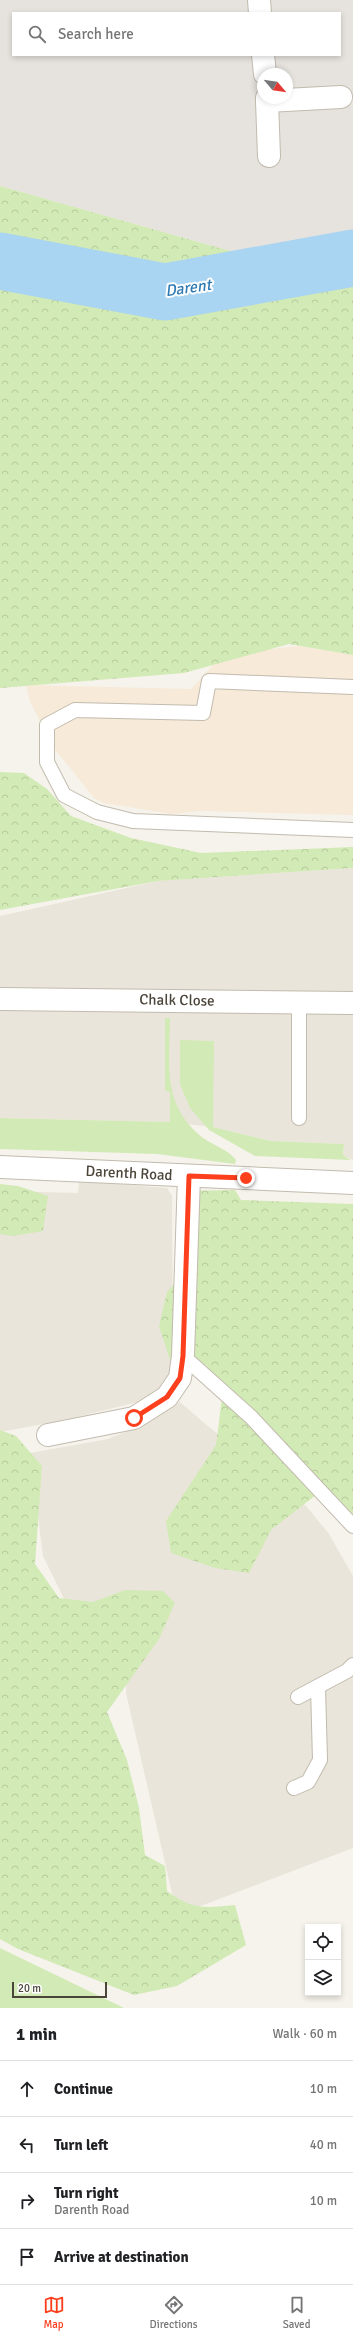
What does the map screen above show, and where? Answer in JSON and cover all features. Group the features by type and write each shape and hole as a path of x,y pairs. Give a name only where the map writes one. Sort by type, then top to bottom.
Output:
{"street":[{"path":"259,0 260,12"},
{"path":"263,56 264,68"},
{"path":"293,99 341,97"},
{"path":"267,104 269,156"},
{"name":"Chalk Close","path":"0,1000 174,1000 353,1003"},
{"name":"Darenth Road","path":"0,1167 353,1183"},
{"path":"48,1435 134,1418 167,1397 180,1378 183,1356 189,1176"}],"lane":[{"path":"353,687 208,681 203,713 75,710 47,725 47,762 64,795 97,812 133,821 353,830"},
{"path":"299,1003 299,1118"},
{"path":"183,1356 251,1417 353,1526"},
{"path":"298,1697 347,1671 353,1665"},
{"path":"294,1788 308,1782 320,1760 318,1687"}],"shaded area":[{"path":"0,0 353,0 353,235 241,254 0,186"},
{"path":"300,646 353,655 353,815 201,811 171,814 104,803 94,798 54,748 30,702 26,685 191,689 223,654"},
{"path":"353,868 353,1160 343,1155 344,1144 271,1141 213,1127 166,1122 0,1118 0,916 158,881"},
{"path":"79,1181 167,1188 172,1196 173,1350 170,1371 156,1392 138,1402 60,1421 0,1432 0,1191 78,1193"},
{"path":"180,1402 209,1427 270,1474 307,1507 329,1534 353,1576 353,1848 177,1915 126,1693 126,1667 71,1613 43,1556 30,1453 108,1439 145,1424"}],"green space":[{"path":"0,186 241,254 353,235 353,655 289,644 184,673 0,688"},
{"path":"0,772 24,773 47,789 71,816 131,838 201,853 353,847 353,868 158,881 0,910"},
{"path":"165,1018 170,1018 169,1068 174,1097 180,1112 203,1138 233,1156 236,1160 235,1164 157,1154 0,1149 0,1118 170,1122 170,1092 165,1091"},
{"path":"180,1040 214,1041 213,1127 271,1141 344,1144 343,1155 351,1160 255,1156 209,1130 190,1108 180,1084"},
{"path":"0,1184 18,1186 48,1196 43,1231 13,1236 0,1234"},
{"path":"235,1190 241,1200 353,1204 353,1514 325,1488 271,1530 249,1573 215,1568 171,1553 166,1521 216,1445 223,1390 206,1365 172,1366 159,1326 167,1292 188,1269 182,1191"},
{"path":"0,1430 16,1436 42,1466 35,1564 59,1598 93,1602 125,1590 163,1591 175,1603 159,1639 107,1712 127,1760 139,1808 145,1855 165,1866 167,1891 184,1902 192,1905 207,1907 235,1905 246,1945 177,1986 134,1995 18,1949 0,1939"},
{"path":"0,1948 124,2008 0,2008"}],"waterway":[{"name":"Darent","path":"0,261 165,292 353,258"}],"route":[{"path":"134,1418 167,1397 180,1378 183,1356 189,1176 246,1178"}]}
